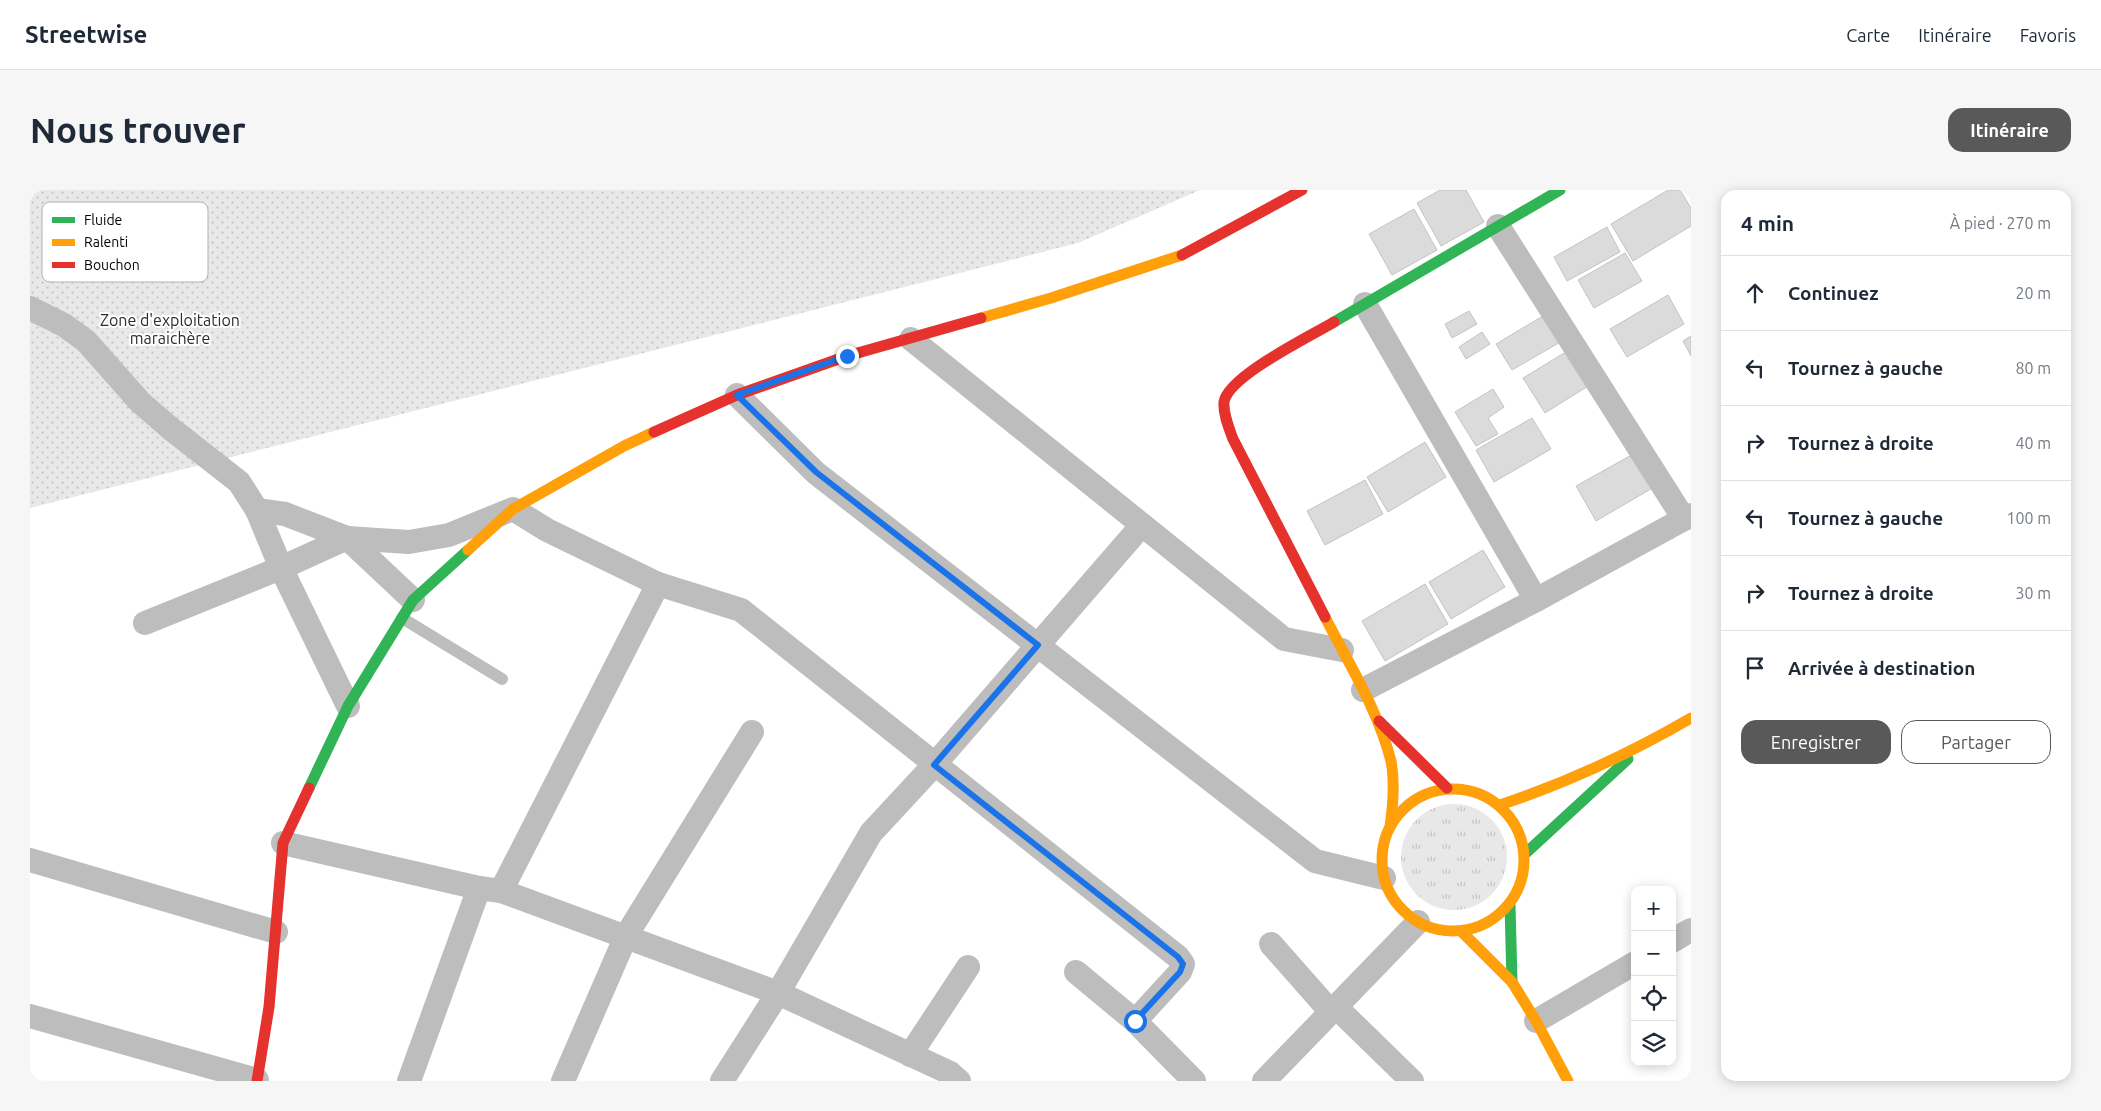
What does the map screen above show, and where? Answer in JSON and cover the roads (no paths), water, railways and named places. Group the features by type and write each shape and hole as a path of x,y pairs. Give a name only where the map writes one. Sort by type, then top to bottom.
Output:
{"street":[{"path":"257,510 285,514 347,538 409,542 449,535 513,509 624,446 737,395 847,356 1050,298 1176,258 1302,190"},
{"path":"1390,827 1393,803 1391,763 1377,718 1233,439 1223,408 1226,394 1234,384 1252,370 1560,190"},
{"path":"1363,690 1536,600 1688,517 1498,226"},
{"path":"1365,304 1536,600"},
{"path":"30,308 64,324 86,341 140,402 239,482 257,510 281,568 348,706"},
{"path":"911,339 1284,639 1342,650"},
{"path":"737,395 816,472 1315,861 1384,878"},
{"path":"513,509 547,530 658,584 741,610 1178,957 1183,964 1180,972 1135,1021"},
{"path":"30,1016 257,1081 269,1007 283,843 348,706 408,609 513,509"},
{"path":"722,1081 778,993 871,833 934,765 1142,525"},
{"path":"145,623 281,568 347,538"},
{"path":"347,538 408,609"},
{"path":"409,1081 490,890 658,584"},
{"path":"1377,718 1447,788"},
{"path":"1500,805 1524,797 1642,746 1691,718"},
{"path":"564,1081 626,936 752,732"},
{"path":"1526,853 1642,746"},
{"path":"1447,788 1475,791 1500,805 1518,826 1526,853 1523,880 1510,905 1488,923 1461,931 1439,930 1418,922 1402,911 1391,896 1384,878 1381,860 1383,843 1390,827 1404,808 1424,794 1447,788"},
{"path":"283,843 490,890 626,936 778,993 910,1055 951,1078"},
{"path":"30,860 276,932"},
{"path":"1510,905 1512,982"},
{"path":"1264,1081 1418,922"},
{"path":"1676,939 1691,930"},
{"path":"1461,931 1512,982 1536,1021 1568,1081"},
{"path":"1270,944 1334,1009 1412,1081"},
{"path":"1536,1021 1631,965"},
{"path":"910,1055 968,967"},
{"path":"1076,972 1135,1021 1194,1081"}],"lane":[{"path":"408,609 502,679"}],"park label":[{"name":"Zone d'exploitation maraichère","path":"170,329"}]}
